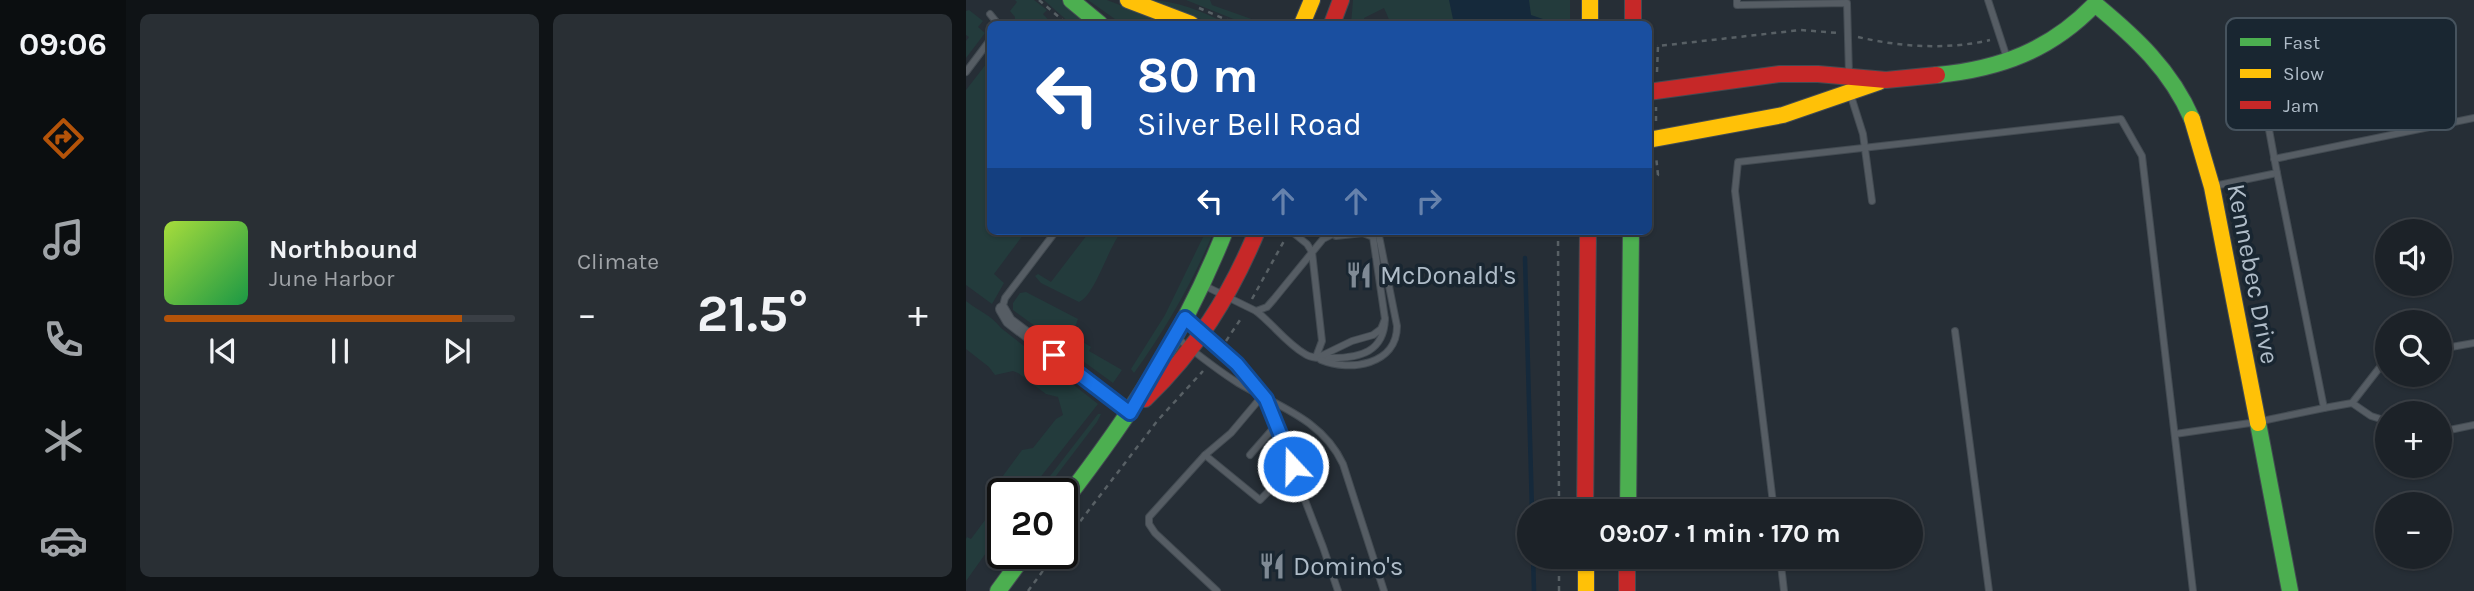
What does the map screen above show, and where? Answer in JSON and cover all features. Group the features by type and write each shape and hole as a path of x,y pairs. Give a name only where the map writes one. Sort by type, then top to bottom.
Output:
{"main road":[{"path":"1071,0 1096,21"},
{"path":"1128,0 1183,21"},
{"path":"1303,21 1312,0"},
{"path":"1333,21 1341,0"},
{"path":"1340,21 1341,0"},
{"path":"1590,0 1590,21"},
{"path":"1633,0 1633,21"},
{"path":"1652,91 1781,74 1849,84 1959,74 2008,62 2057,38 2075,25 2097,2"},
{"name":"Kennebec Drive","path":"2097,2 2150,51 2177,86 2196,125 2212,187 2290,591"},
{"path":"1652,139 1783,115 1849,84"},
{"path":"1078,483 1130,413 1185,318 1223,235"},
{"path":"1130,413 1169,378 1205,334 1227,297 1255,235"},
{"path":"1585,499 1588,235"},
{"path":"1628,499 1631,235"},
{"path":"998,591 1014,569"},
{"path":"1586,569 1586,591"},
{"path":"1627,591 1628,569"}],"street":[{"path":"1002,309 1009,321 1130,413"}],"lane":[{"path":"1737,0 1737,5 1847,3 1849,84 1864,134 1872,201"},
{"path":"1988,0 2008,62"},
{"path":"990,14 996,21"},
{"path":"966,72 987,44"},
{"path":"2456,122 2474,118"},
{"path":"1773,499 1735,191 1738,162 2121,119 2142,156 2193,591"},
{"path":"2269,130 2323,408"},
{"path":"2274,159 2415,130"},
{"path":"2212,187 2277,173"},
{"path":"1002,309 1005,298 1053,235"},
{"path":"1295,235 1312,251 1322,341 1316,357"},
{"path":"1256,311 1267,307 1312,251 1331,235"},
{"path":"1312,251 1321,242 1339,235"},
{"path":"1316,357 1348,358 1364,354 1383,335 1385,319 1376,243 1372,235"},
{"path":"1201,285 1256,311 1304,354 1334,364 1365,365 1383,354 1396,339 1397,326 1379,235"},
{"path":"1185,318 1221,348 1263,396 1277,424 1338,591"},
{"path":"1316,357 1373,335 1381,328 1385,319"},
{"path":"1955,331 1989,591"},
{"path":"1175,336 1240,384 1294,411 1309,423 1339,456 1384,591"},
{"path":"2452,347 2474,342"},
{"path":"2175,434 2257,422 2352,402 2375,373"},
{"path":"1217,591 1166,545 1148,520 1151,513 1205,455 1231,433 1263,396"},
{"path":"2352,402 2375,417"},
{"path":"1250,455 1277,424"},
{"path":"2452,430 2474,425"},
{"path":"1263,467 1284,444"},
{"path":"1205,455 1233,473 1260,500 1293,466"},
{"path":"1781,569 1784,591"}],"path":[{"path":"1039,0 1064,21"},
{"path":"1194,6 1229,21"},
{"path":"1652,47 1658,46"},
{"path":"1221,348 1287,235"},
{"path":"1558,235 1559,499"},
{"path":"1078,524 1158,419 1209,363"},
{"path":"1028,591 1044,569"},
{"path":"1559,569 1559,591"}],"green space":[{"path":"1015,0 1034,0 1047,10 1043,14 1049,21 1015,21 1010,11 1017,2"},
{"path":"1044,0 1062,0 1085,21 1068,21"},
{"path":"1088,0 1107,0 1161,21 1118,21"},
{"path":"1147,0 1188,7 1221,21 1206,21"},
{"path":"1186,0 1210,0 1212,5 1257,21 1238,21"},
{"path":"1353,0 1570,0 1570,21 1390,21 1384,8 1364,18 1365,21 1351,21"},
{"path":"969,10 983,21 978,27 985,33 966,58 966,41 969,37 966,35 966,11"},
{"path":"987,63 987,235 1023,235 994,274 1004,283 992,304 966,285 966,90"},
{"path":"1087,235 1120,235 1091,290 1079,302 1041,283 1035,276 1038,274 1051,282"},
{"path":"1204,235 1212,235 1168,322 1134,373 1131,369 1165,315"},
{"path":"1026,292 1078,319 1074,330 1081,334 1078,339 1091,347 1089,351 1122,370 1113,383 1013,310 1013,303 1020,293"},
{"path":"966,301 989,316 1098,404 1040,478 1001,478 1022,450 1033,448 1056,419 1063,415 1058,397 1046,394 1013,371 995,375 966,349"},
{"path":"1098,414 1101,414 1054,478 1049,478"},
{"path":"987,517 987,551 966,581 966,539 971,539"}],"water":[{"path":"1449,0 1529,0 1531,15 1546,20 1542,21 1453,21"}],"waterway":[{"path":"1525,258 1532,499"},
{"path":"1533,569 1534,591"}],"traffic: fast":[{"path":"1071,0 1096,21"},
{"path":"1937,75 1982,68 2023,54 2061,34 2095,4 2124,29 2163,70 2192,119"},
{"path":"1078,482 1154,374 1192,305 1223,235"},
{"path":"1628,499 1631,235"},
{"path":"2258,423 2290,591"},
{"path":"998,591 1014,569"}],"traffic: slow":[{"path":"1128,0 1183,21"},
{"path":"1303,21 1312,0"},
{"path":"1590,0 1590,21"},
{"path":"1652,139 1783,115 1879,82"},
{"path":"2192,119 2212,187 2258,423"},
{"path":"1586,569 1586,591"}],"traffic: jam":[{"path":"1333,21 1341,0"},
{"path":"1633,0 1633,21"},
{"path":"1652,91 1780,74 1818,74 1886,80 1937,75"},
{"path":"1145,399 1180,361 1210,321 1255,235"},
{"path":"1585,499 1588,235"},
{"path":"1627,569 1627,591"}],"place":[{"name":"McDonald's","path":"1359,275"},
{"name":"Domino's","path":"1272,566"}],"route":[{"path":"1054,355 1130,413 1185,318 1237,364 1266,399 1293,466"}]}
